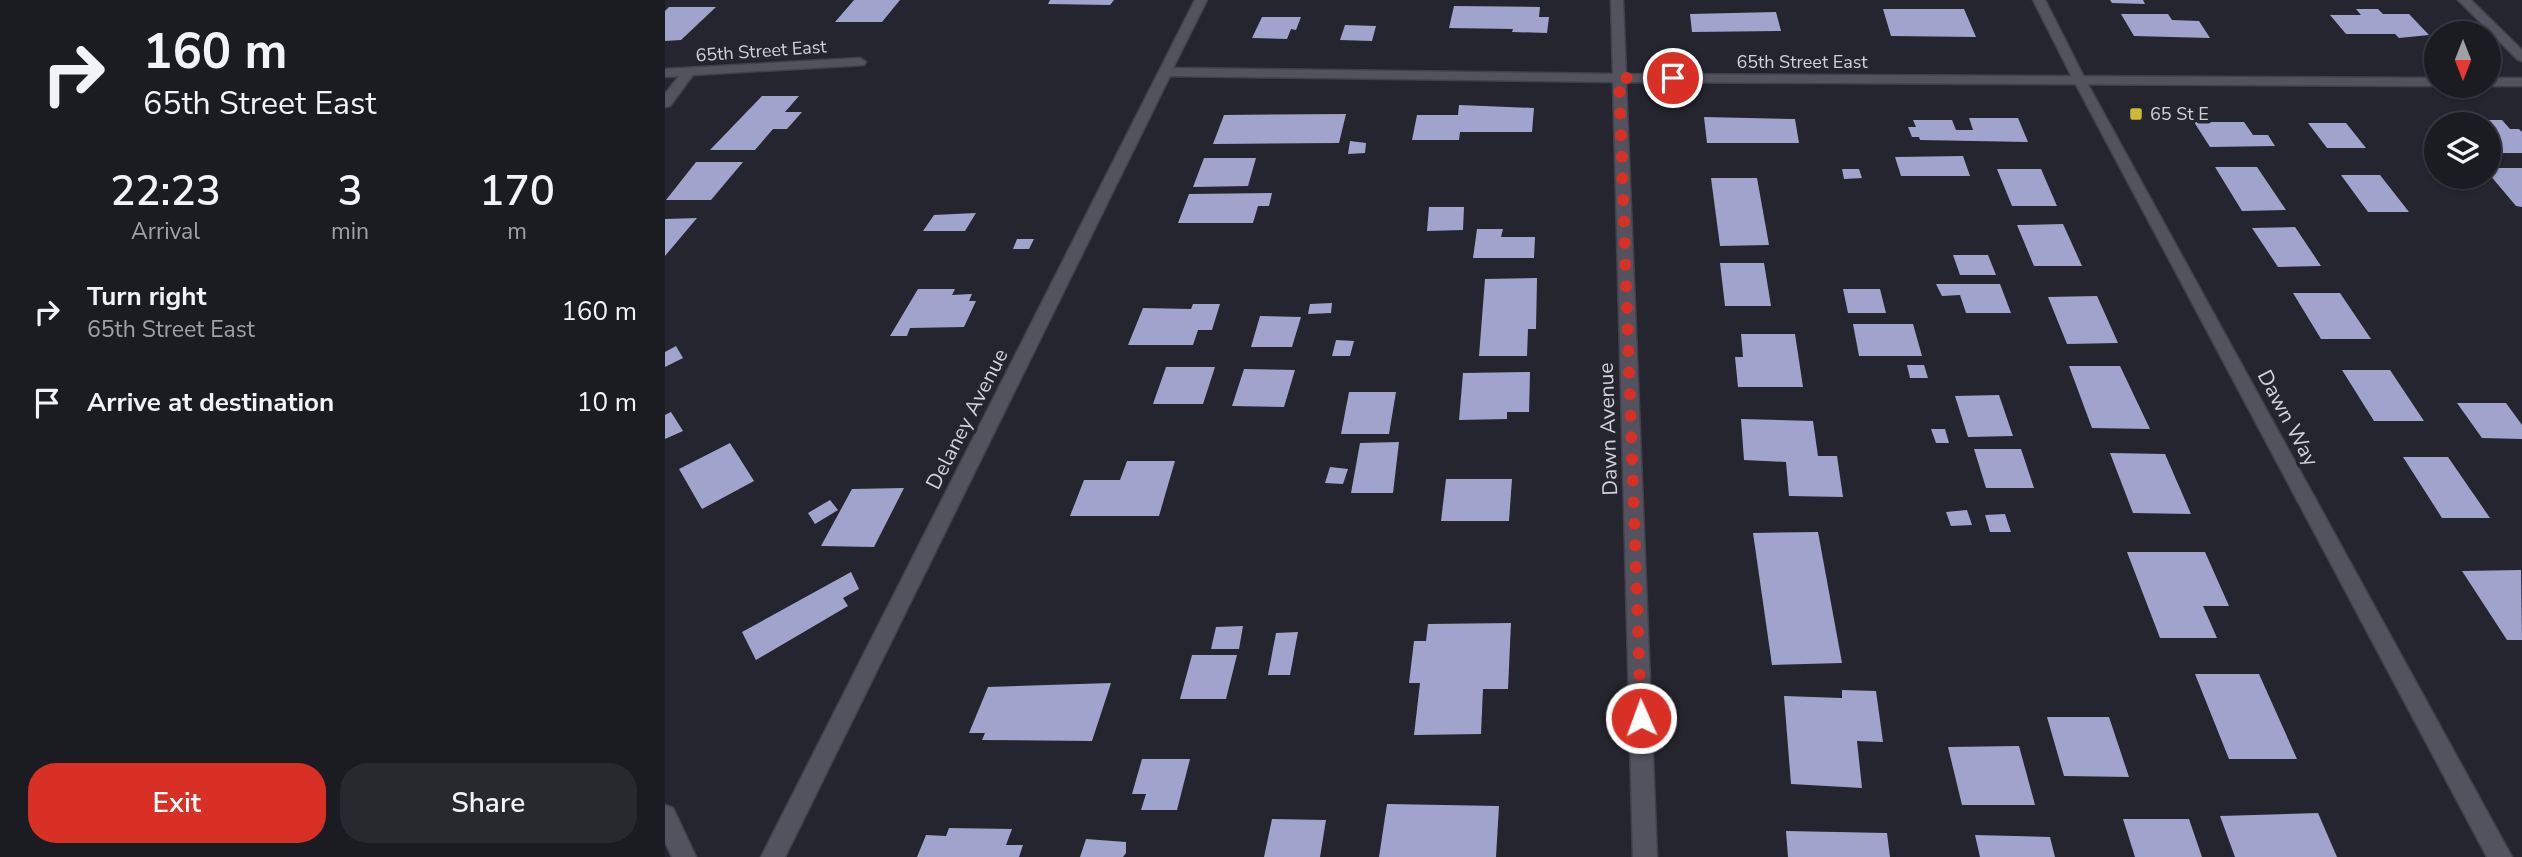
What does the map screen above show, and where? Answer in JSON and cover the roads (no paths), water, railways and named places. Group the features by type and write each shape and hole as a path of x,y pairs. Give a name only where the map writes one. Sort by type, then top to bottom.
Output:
{"street":[{"name":"Delaney Avenue","path":"773,857 1201,0"},
{"name":"Dawn Avenue","path":"1617,0 1645,857"},
{"name":"Dawn Way","path":"2039,0 2080,81 2500,857"},
{"path":"2464,0 2522,57"},
{"name":"65th Street East","path":"665,73 860,62"},
{"name":"65th Street East","path":"1167,72 1619,78 2424,82"},
{"path":"665,103 688,73"},
{"path":"2501,82 2522,82"},
{"path":"665,816 684,857"}],"place":[{"name":"65 St E","path":"2136,114"}]}
